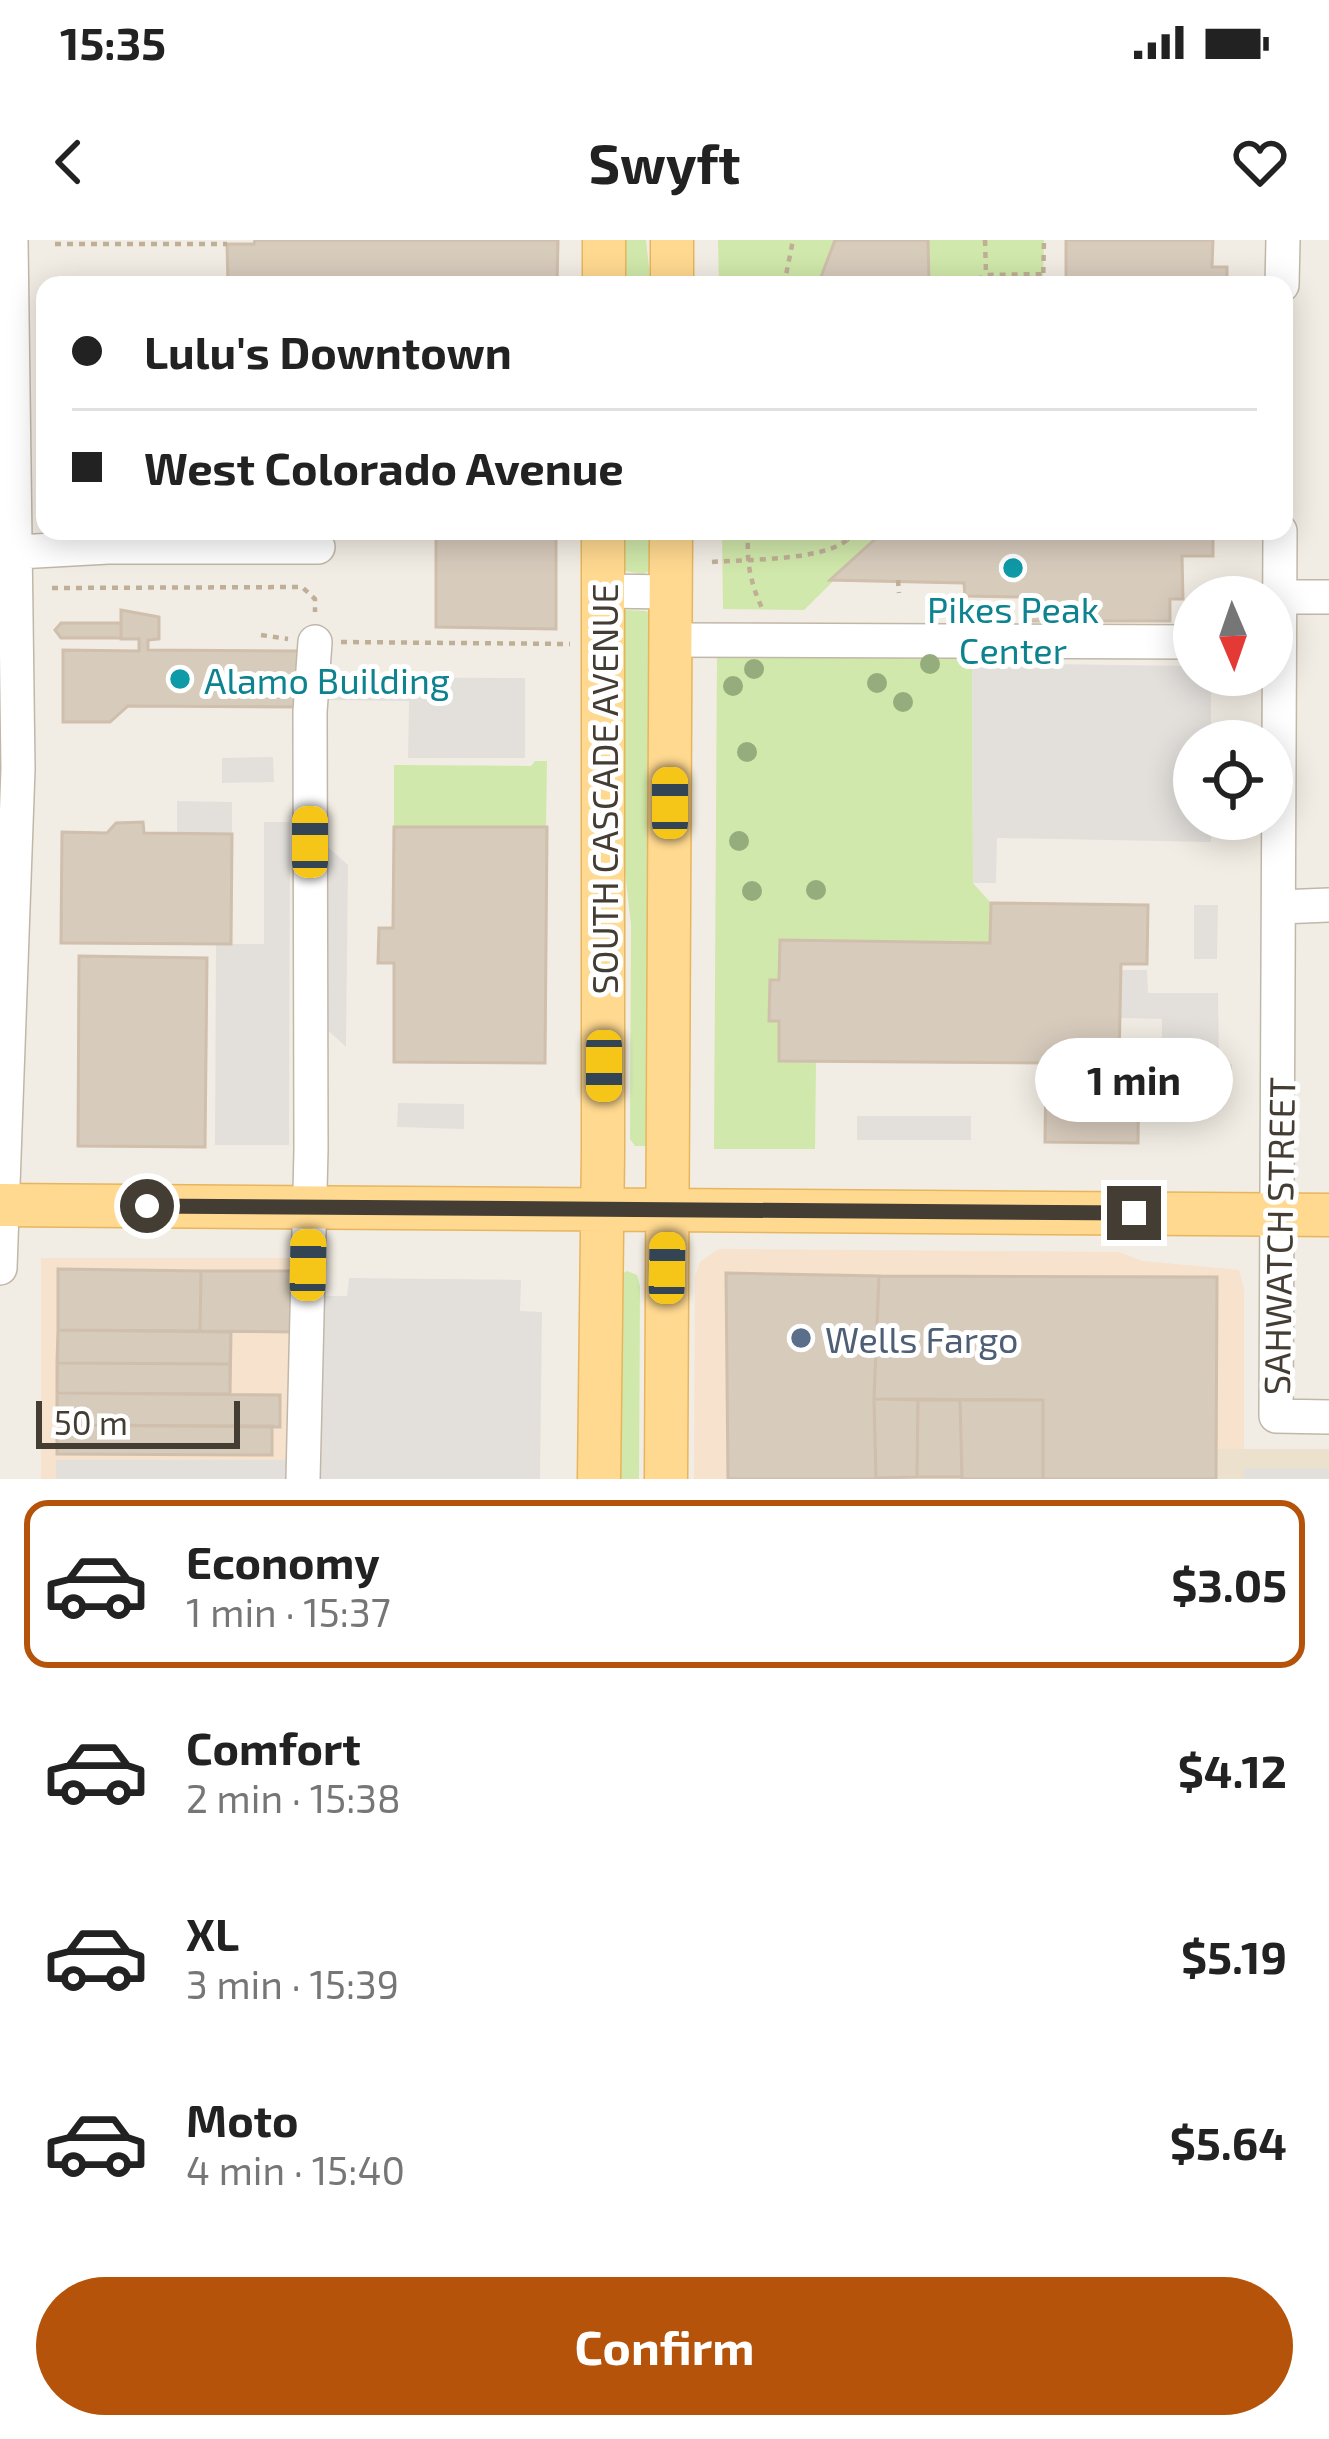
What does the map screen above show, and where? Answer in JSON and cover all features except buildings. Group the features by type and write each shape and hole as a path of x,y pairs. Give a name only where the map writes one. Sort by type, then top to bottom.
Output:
{"main road":[{"path":"604,240 604,276"},
{"path":"672,240 672,276"},
{"name":"SOUTH CASCADE AVENUE","path":"599,1479 604,1152 602,540"},
{"name":"SOUTH CASCADE AVENUE","path":"666,1479 671,540"},
{"path":"2,1205 1329,1215"}],"street":[{"path":"0,1268 18,769 11,240"},
{"path":"1282,240 1282,276"},
{"path":"1280,540 1280,576"},
{"path":"18,552 318,547"},
{"path":"602,591 671,592"},
{"path":"1293,597 1329,598"},
{"path":"671,640 1173,642"},
{"path":"303,1479 310,712 315,642"},
{"name":"SAHWATCH STREET","path":"1277,696 1276,1416 1329,1417"},
{"path":"1280,907 1329,905"}],"path":[{"path":"786,276 794,240"},
{"path":"986,240 986,275 1043,274 1044,240"},
{"path":"55,244 227,244"},
{"path":"749,540 748,559 767,618"},
{"path":"712,562 829,552 850,540"},
{"path":"898,580 899,593"},
{"path":"52,588 302,587 315,599 315,642 569,644"}],"shaded area":[{"path":"972,663 1173,666 1173,696 1211,696 1211,720 1173,720 1173,840 1211,842 997,838 996,883 973,883"},
{"path":"324,677 525,678 525,758 408,758 409,701 325,700"},
{"path":"273,757 274,782 222,783 222,758"},
{"path":"177,801 232,802 232,834 177,833"},
{"path":"264,822 290,822 289,1145 215,1145 216,944 264,944"},
{"path":"323,843 348,865 346,1047 321,1024"},
{"path":"1194,905 1218,905 1217,959 1194,959"},
{"path":"1121,970 1147,970 1148,993 1218,993 1219,1063 1232,1064 1232,1089 1161,1089 1162,1019 1121,1018"},
{"path":"398,1103 464,1104 464,1129 397,1127"},
{"path":"857,1116 971,1116 971,1140 857,1140"},
{"path":"718,1249 1119,1252 1143,1261 1239,1270 1244,1289 1244,1449 1217,1449 1216,1479 694,1479 695,1276 700,1262"},
{"path":"41,1258 304,1258 303,1479 41,1479"},
{"path":"349,1278 521,1280 520,1311 542,1312 540,1479 321,1479 322,1296 347,1296"},
{"path":"1216,1449 1329,1449 1329,1479 1216,1479"},
{"path":"56,1460 291,1460 291,1479 56,1479"},
{"path":"1243,1468 1329,1468 1329,1479 1244,1479"}],"green space":[{"path":"622,240 646,240 650,276 621,276"},
{"path":"718,240 835,240 821,276 719,276"},
{"path":"928,240 1044,240 1043,276 929,276"},
{"path":"620,540 654,540 652,570 643,574 624,571"},
{"path":"722,540 875,540 804,610 723,609"},
{"path":"625,610 647,611 653,620 650,1137 646,1146 635,1146 630,1139 631,925 617,800 619,616"},
{"path":"717,654 972,657 973,883 991,903 990,943 780,941 779,980 770,981 769,1020 779,1021 779,1061 816,1062 815,1149 714,1149"},
{"path":"547,761 546,828 394,827 394,765 531,766"},
{"path":"627,1271 637,1275 640,1286 639,1479 614,1479 619,1275"}],"place":[{"name":"Pikes Peak Center","path":"1013,568"},
{"name":"Alamo Building","path":"180,679"},
{"name":"Wells Fargo","path":"801,1338"}],"route":[{"path":"147,1206 1134,1213"}]}
